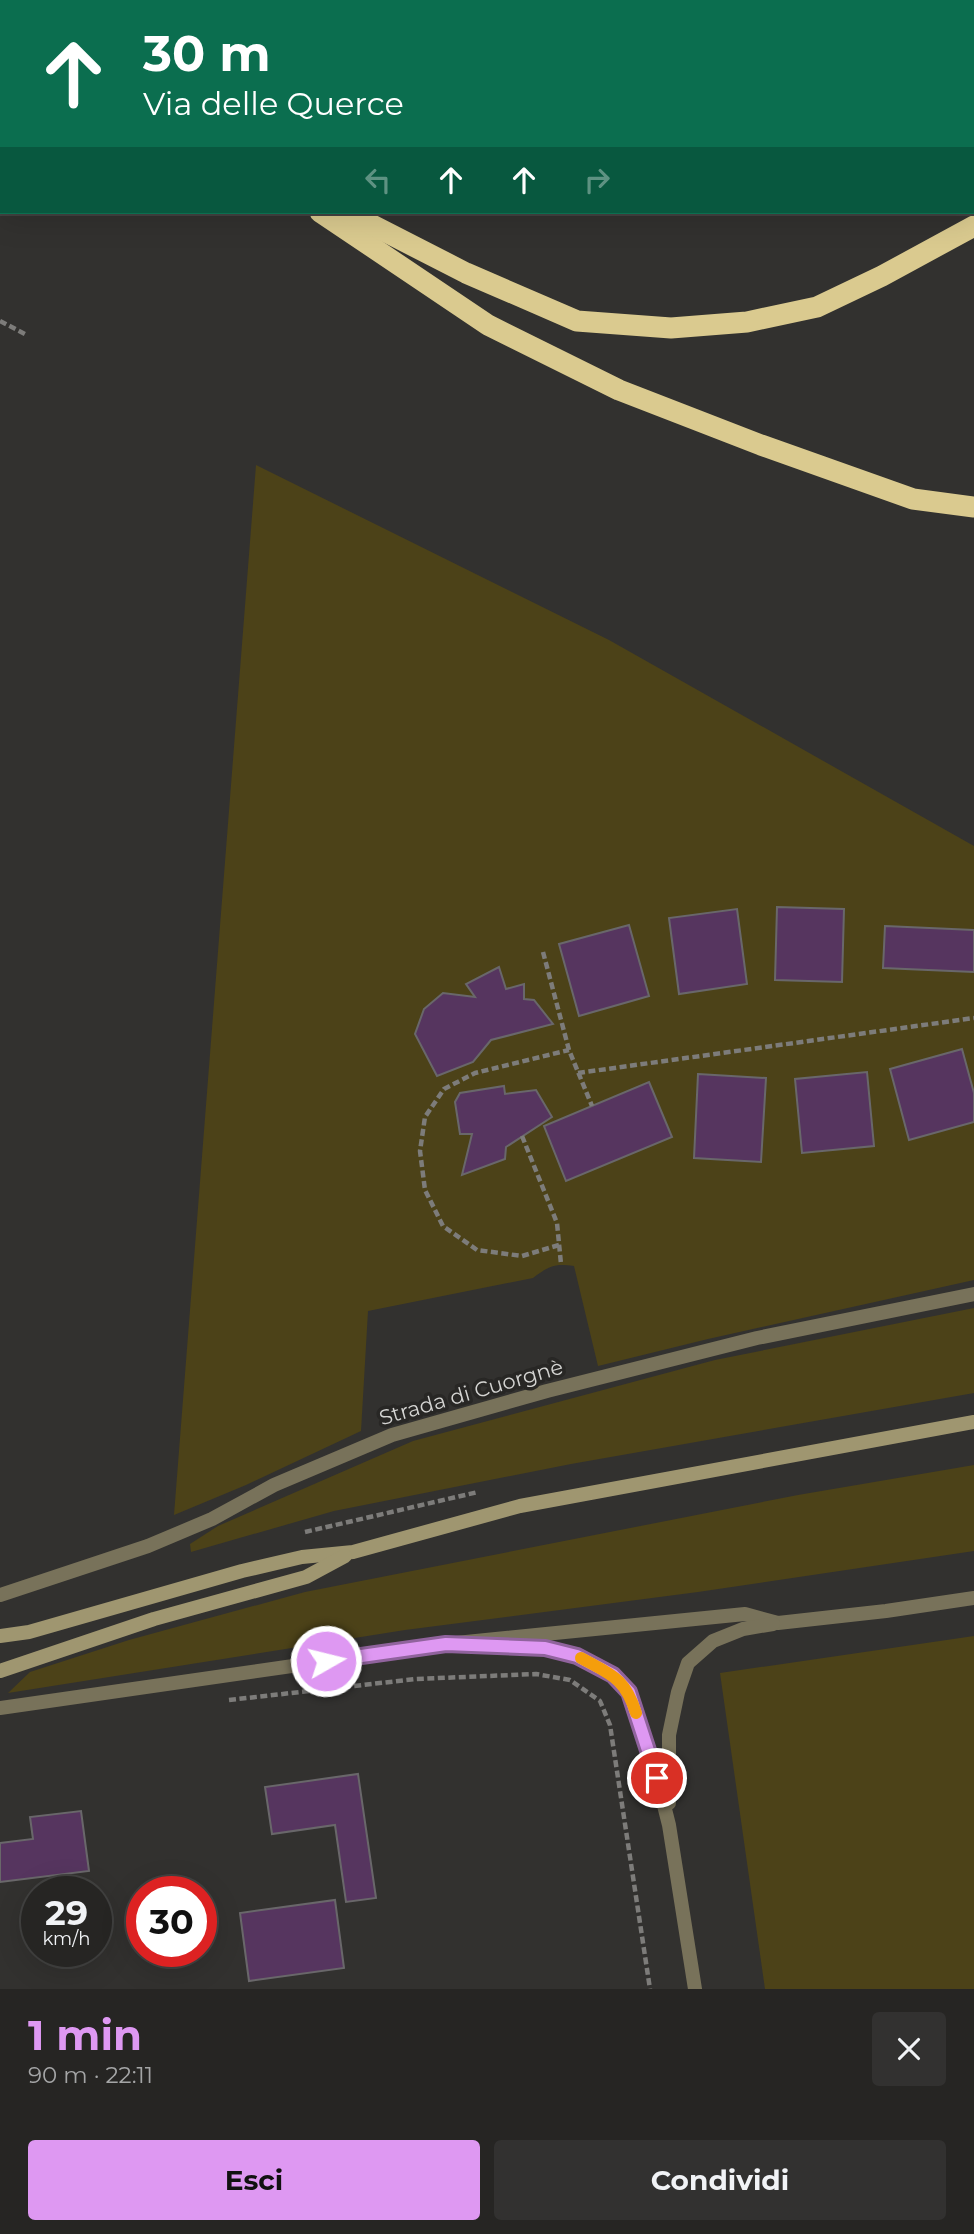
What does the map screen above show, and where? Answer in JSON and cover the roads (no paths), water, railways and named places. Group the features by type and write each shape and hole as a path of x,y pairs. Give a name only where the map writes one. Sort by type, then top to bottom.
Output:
{"highway":[{"path":"323,214 488,326 619,390 761,445 913,499 974,507"},
{"path":"351,214 467,273 577,321 671,328 747,322 817,307 883,276 974,226"}],"main road":[{"path":"0,1636 29,1632 242,1571 302,1557 353,1552 520,1506 974,1422"},
{"path":"0,1671 154,1619 306,1577 353,1552"}],"street":[{"name":"Strada di Cuorgnè","path":"0,1595 148,1546 212,1519 274,1485 392,1435 547,1391 757,1338 974,1294"},
{"path":"669,1825 669,1735 678,1692 688,1663 713,1641 743,1629 778,1623 974,1598"},
{"path":"0,1708 446,1644 745,1614 778,1623"},
{"path":"446,1644 545,1648 577,1656 613,1675 629,1692 651,1754 669,1825 695,1989"}]}
